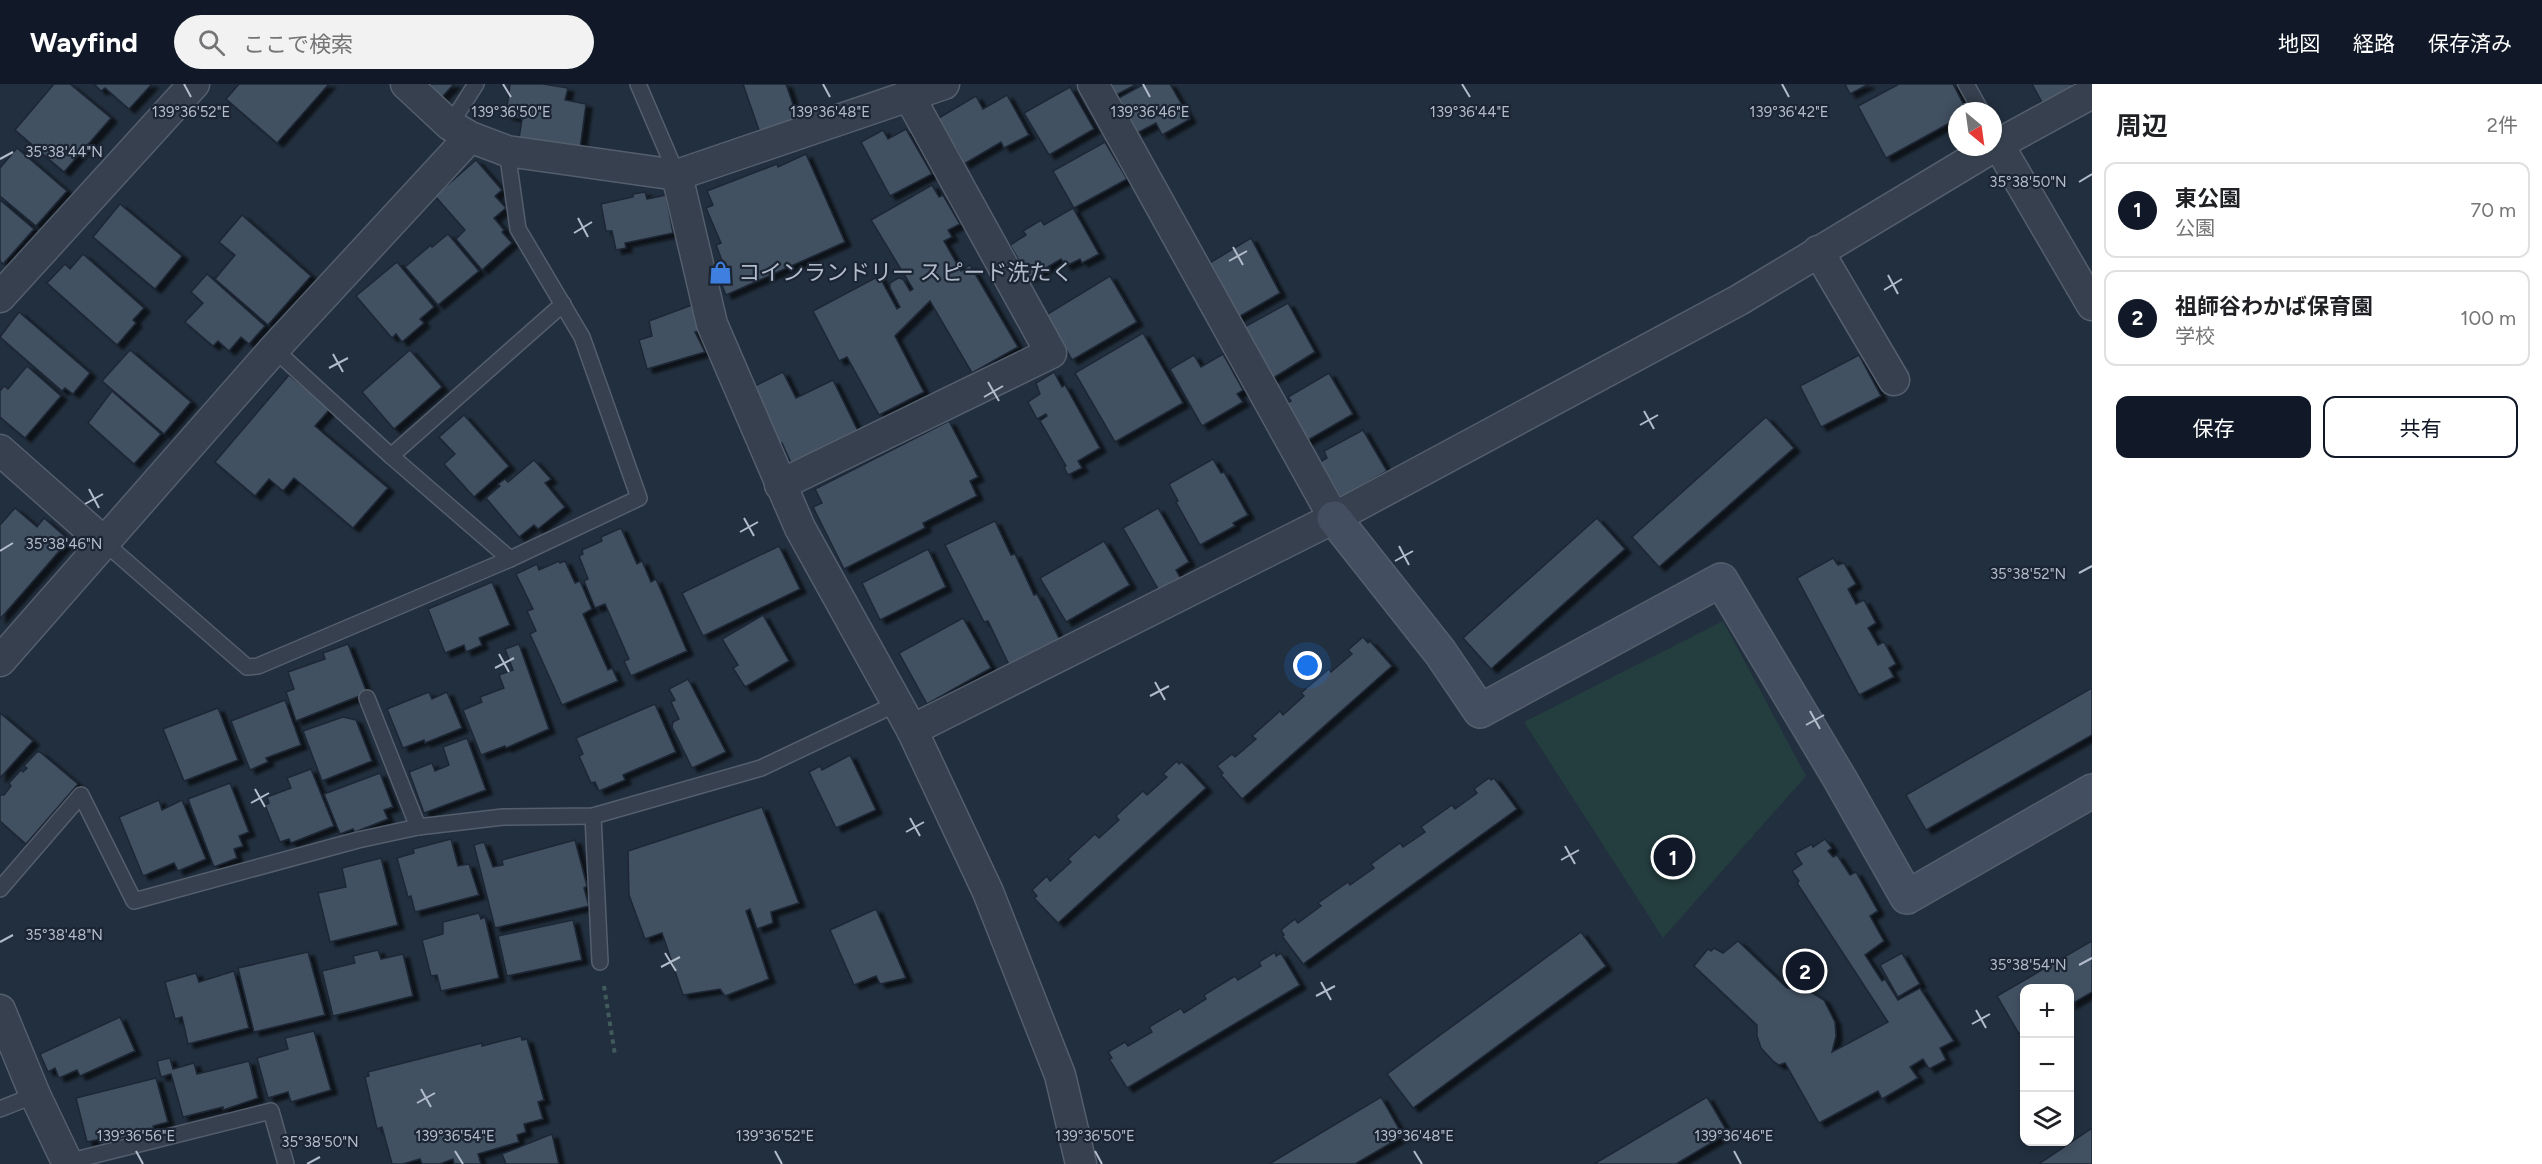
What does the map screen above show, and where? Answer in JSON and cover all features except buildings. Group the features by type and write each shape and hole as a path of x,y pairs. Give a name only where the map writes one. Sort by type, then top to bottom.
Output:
{"street":[{"path":"0,297 194,84"},
{"path":"406,84 460,131 507,151 677,174 944,84"},
{"path":"1093,84 1334,518 1440,652 1480,711 1720,580 1840,779 1907,897 2092,791"},
{"path":"2002,139 2092,93"},
{"path":"780,485 1051,353 909,96"},
{"path":"0,661 274,349 460,131"},
{"path":"912,730 1334,518 1729,306 1973,156"},
{"path":"2002,156 2092,305"},
{"path":"677,174 712,324 800,528 912,730 988,892 1060,1075 1081,1164"},
{"path":"1818,251 1894,380"},
{"path":"0,450 105,543"},
{"path":"0,1010 35,1095 68,1163"}],"lane":[{"path":"460,131 476,84"},
{"path":"638,84 677,174"},
{"path":"1966,84 1976,102"},
{"path":"105,543 247,667 258,666 510,559 639,498 582,338 518,229 507,151"},
{"path":"391,456 563,304"},
{"path":"274,349 391,456 510,559"},
{"path":"367,698 418,827"},
{"path":"0,888 81,795 134,901 358,840 418,827 503,818 593,816 761,768 896,704"},
{"path":"593,816 600,962"},
{"path":"0,1109 35,1095"},
{"path":"68,1163 271,1111 286,1164"}],"path":[{"path":"600,962 615,1055"}],"green space":[{"path":"1723,621 1806,776 1663,938 1524,722"}],"place":[{"name":"コインランドリー スピード洗たく","path":"720,272"},
{"name":"東公園","path":"1673,857"},
{"name":"祖師谷わかば保育園","path":"1805,971"}]}
